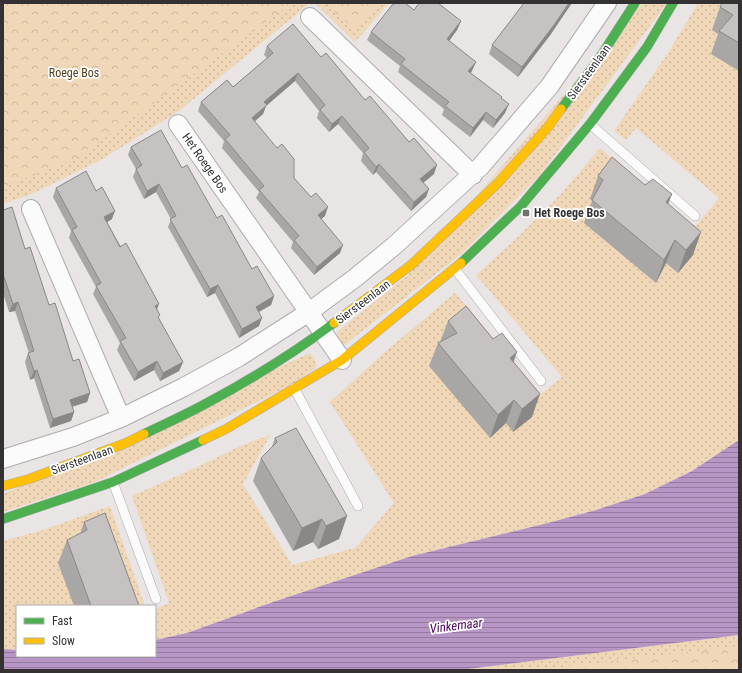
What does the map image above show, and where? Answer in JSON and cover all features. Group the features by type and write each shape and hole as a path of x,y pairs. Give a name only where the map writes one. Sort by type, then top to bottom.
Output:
{"main road":[{"name":"Siersteenlaan","path":"3,486 37,476 126,443 207,402 272,365 322,332 411,265 498,183 548,127 598,62 635,3"},
{"path":"3,519 113,482 226,430 342,360 455,269 521,206 590,124 647,47 674,3"}],"street":[{"name":"Siersteenlaan","path":"3,459 73,437 121,418 184,387 239,356 309,312 355,278 394,246 473,175 549,87 607,3"},
{"path":"310,17 473,175"},
{"name":"Het Roege Bos","path":"178,124 342,360"},
{"path":"31,209 121,418"}],"lane":[{"path":"590,124 695,216"},
{"path":"455,269 541,381"},
{"path":"294,388 358,506"},
{"path":"113,482 156,599"}],"green space":[{"name":"Roege Bos","path":"3,3 292,3 77,158 3,187"},
{"path":"261,3 310,3 179,111 101,160 34,193 3,204 3,172"},
{"path":"315,3 389,3 355,42"},
{"path":"324,3 381,3 355,29"},
{"path":"643,3 667,3 540,175 460,255 343,346 339,341 337,332 408,275"},
{"path":"698,3 739,3 739,440 692,471 645,494 596,510 548,523 412,556 273,602 187,633 156,640 156,609 169,603 132,496 240,446 270,435 243,484 292,565 355,548 394,503 330,402 386,351 455,293 541,394 562,377 476,275 520,235 561,194 600,148 694,228 719,198 636,128 626,140 614,131 670,50"},
{"path":"310,353 314,358 317,367 299,381 95,482 3,512 3,494"},
{"path":"110,506 145,605 16,605 16,650 3,649 3,541 43,530"},
{"path":"739,635 739,670 460,670"},
{"path":"739,646 739,670 535,670"}],"water":[{"name":"Vinkemaar","path":"739,440 739,635 460,670 3,670 3,649 16,650 16,657 156,657 156,640 187,633 273,602 412,556 596,510 645,494 692,471"}],"building":[{"path":"395,3 405,3 414,10 419,3 438,3 461,21 447,39 476,62 468,71 509,104 496,120 486,112 473,128 445,106 449,102 401,64 405,59 371,32"},
{"path":"524,3 569,3 522,67 492,45"},
{"path":"722,3 739,3 739,43 719,31 733,15 720,7"},
{"path":"293,24 321,57 326,53 365,100 370,96 409,142 414,138 437,165 420,179 429,189 414,202 379,164 376,167 364,152 369,148 342,116 332,124 320,110 325,105 298,73 264,102 267,105 252,118 277,148 282,144 294,159 294,178 311,197 316,193 328,207 318,215 343,245 317,267 294,240 299,236 259,190 264,186 225,139 230,135 201,102 227,80 233,87 273,53 267,46"},
{"path":"161,130 182,168 187,165 217,218 222,215 252,269 257,266 274,296 256,307 262,318 242,329 218,285 210,289 170,219 176,216 159,184 147,191 136,169 142,165 131,147"},
{"path":"612,157 645,185 653,179 672,194 666,202 701,232 686,250 675,240 664,260 592,200 603,180 598,176"},
{"path":"86,171 96,191 102,187 115,211 104,217 120,247 126,243 159,304 155,306 160,315 158,317 183,362 163,373 157,361 138,372 120,341 126,338 96,286 101,283 72,230 77,227 56,188"},
{"path":"12,207 25,249 30,247 49,305 55,303 73,361 79,359 90,393 70,400 74,412 53,419 37,370 34,371 28,353 34,351 18,302 13,304 3,274 3,210"},
{"path":"466,306 493,339 502,333 517,352 510,358 540,394 522,409 514,400 498,415 438,343 457,333 448,321"},
{"path":"296,428 347,516 326,526 322,519 302,528 261,458 277,442 275,438"},
{"path":"105,513 139,605 91,605 67,540 87,530 84,522"}],"traffic: fast":[{"path":"561,109 597,62 635,3"},
{"path":"461,263 521,206 590,124 647,47 673,3"},
{"path":"144,434 192,411 240,385 288,355 334,323"},
{"path":"3,519 113,482 203,440"}],"traffic: slow":[{"path":"334,323 411,265 498,183 548,127 561,109"},
{"path":"203,440 226,429 342,360 461,263"},
{"path":"3,486 29,479 126,443 144,434"}],"place":[{"name":"Het Roege Bos","path":"526,213"}]}
